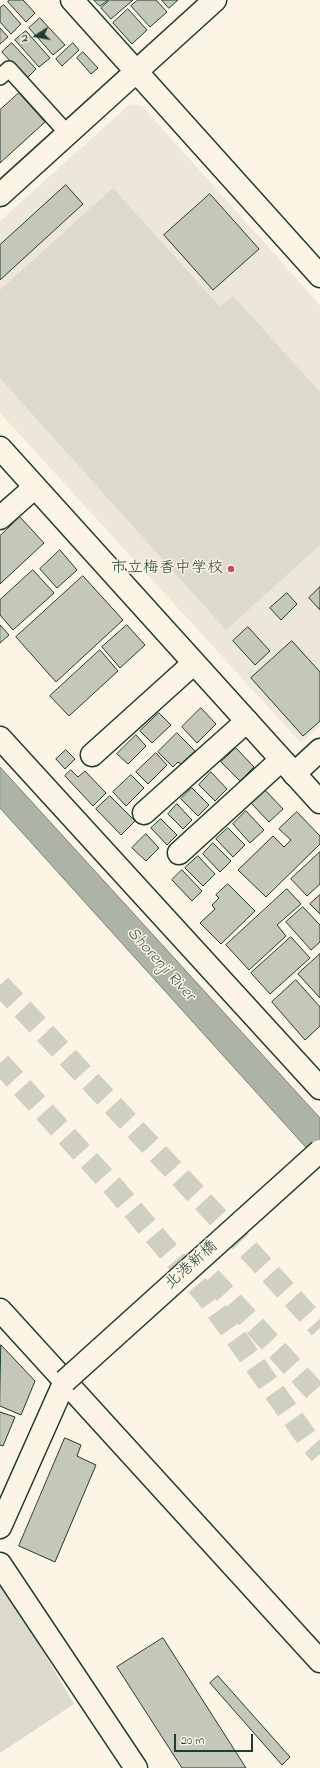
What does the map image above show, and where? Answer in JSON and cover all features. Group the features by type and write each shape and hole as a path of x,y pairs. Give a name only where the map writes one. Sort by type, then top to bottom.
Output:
{"street":[{"path":"72,0 320,276"},
{"path":"0,195 136,70 215,0"},
{"path":"0,448 320,802"},
{"path":"0,518 35,487"},
{"path":"92,755 194,663"},
{"path":"144,813 247,721"},
{"path":"0,738 320,1088"},
{"path":"179,853 288,767 320,750"},
{"name":"北港新橋","path":"65,1381 320,1151"},
{"path":"0,1310 320,1661"},
{"path":"0,1527 65,1381"},
{"path":"0,1564 136,1768"}],"lane":[{"path":"0,77 9,69 67,133"}],"shaded area":[{"name":"市立梅香中学校","path":"130,104 142,106 320,305 320,726 301,743 0,413 0,221"},
{"name":"市立梅香中学校","path":"113,188 220,307 233,296 320,392 320,545 226,630 0,378 0,290"},
{"path":"3,1584 74,1704 0,1753 0,1585"}],"water":[{"name":"Shorenji River","path":"0,767 320,1118 320,1163 0,808"}],"building":[{"path":"9,0 23,0 35,13 26,22 8,2"},
{"path":"94,0 108,0 100,6"},
{"path":"110,0 133,0 111,19 101,8"},
{"path":"138,0 156,0 167,12 150,27 131,6"},
{"path":"162,0 178,0 169,8"},
{"path":"4,5 21,24 11,34 0,22 0,8"},
{"path":"128,9 147,30 132,44 113,23"},
{"path":"40,18 65,45 53,55 29,28"},
{"path":"0,28 8,37 0,44"},
{"path":"26,31 50,58 39,67 15,40"},
{"path":"12,43 36,69 26,79 2,52"},
{"path":"73,43 79,50 62,66 56,59"},
{"path":"83,52 98,68 91,74 77,58"},
{"path":"19,93 45,122 0,163 0,110"},
{"path":"66,185 83,204 0,280 0,245"},
{"path":"210,194 259,249 213,290 164,235"},
{"path":"20,517 44,543 0,584 0,536"},
{"path":"60,550 77,570 57,588 40,569"},
{"path":"33,570 54,593 13,630 0,615 0,600"},
{"path":"83,576 123,620 56,682 16,637"},
{"path":"320,587 320,610 309,598"},
{"path":"287,593 297,604 281,620 270,608"},
{"path":"0,625 9,635 0,643"},
{"path":"127,625 145,645 120,668 102,647"},
{"path":"248,627 270,651 255,665 233,641"},
{"path":"292,641 320,672 320,721 303,736 251,678"},
{"path":"100,650 118,671 69,716 50,696"},
{"path":"201,708 216,724 197,743 182,727"},
{"path":"159,713 171,725 152,743 140,731"},
{"path":"177,733 195,751 181,764 178,762 173,767 158,752"},
{"path":"136,735 146,746 128,764 117,754"},
{"path":"236,748 254,767 240,781 221,762"},
{"path":"66,750 75,759 65,769 56,759"},
{"path":"156,753 167,765 148,784 136,772"},
{"path":"71,770 78,777 85,771 106,793 93,806 65,776"},
{"path":"211,772 227,789 215,801 199,785"},
{"path":"131,775 144,788 126,806 113,792"},
{"path":"192,788 209,805 198,816 181,799"},
{"path":"264,789 283,809 269,822 251,803"},
{"path":"110,796 135,821 121,835 96,809"},
{"path":"177,804 192,820 183,829 168,814"},
{"path":"246,811 264,830 250,843 233,824"},
{"path":"297,812 320,836 320,844 266,897 238,870 273,836 284,847 291,840 279,829"},
{"path":"161,819 177,835 167,845 151,828"},
{"path":"228,828 245,845 233,857 216,839"},
{"path":"146,834 159,848 146,861 132,848"},
{"path":"213,843 231,861 220,872 203,854"},
{"path":"320,852 320,884 307,896 291,879"},
{"path":"198,856 215,874 203,886 185,868"},
{"path":"182,870 202,891 192,901 172,880"},
{"path":"228,884 255,911 221,944 200,923 215,909 212,905 219,898 216,895"},
{"path":"287,889 301,904 277,925 286,936 249,970 226,945"},
{"path":"320,895 320,914 310,904"},
{"path":"303,907 320,925 320,942 311,950 286,922"},
{"path":"291,937 310,958 270,994 251,973"},
{"path":"320,954 320,998 298,974"},
{"path":"296,980 320,1007 320,1026 305,1040 272,1002"},
{"path":"1,1345 35,1381 21,1415 0,1406"},
{"path":"0,1412 15,1417 3,1446 0,1445"},
{"path":"65,1438 81,1445 77,1456 96,1465 55,1562 19,1546"},
{"path":"163,1638 246,1768 182,1768 117,1667"},
{"path":"218,1676 290,1757 282,1765 210,1683"}],"tunnel":[{"path":"0,985 320,1328"},
{"path":"0,1063 117,1191 207,1297 312,1445 320,1454"},
{"path":"188,1253 320,1397"}],"place":[{"name":"市立梅香中学校","path":"231,569"}]}
